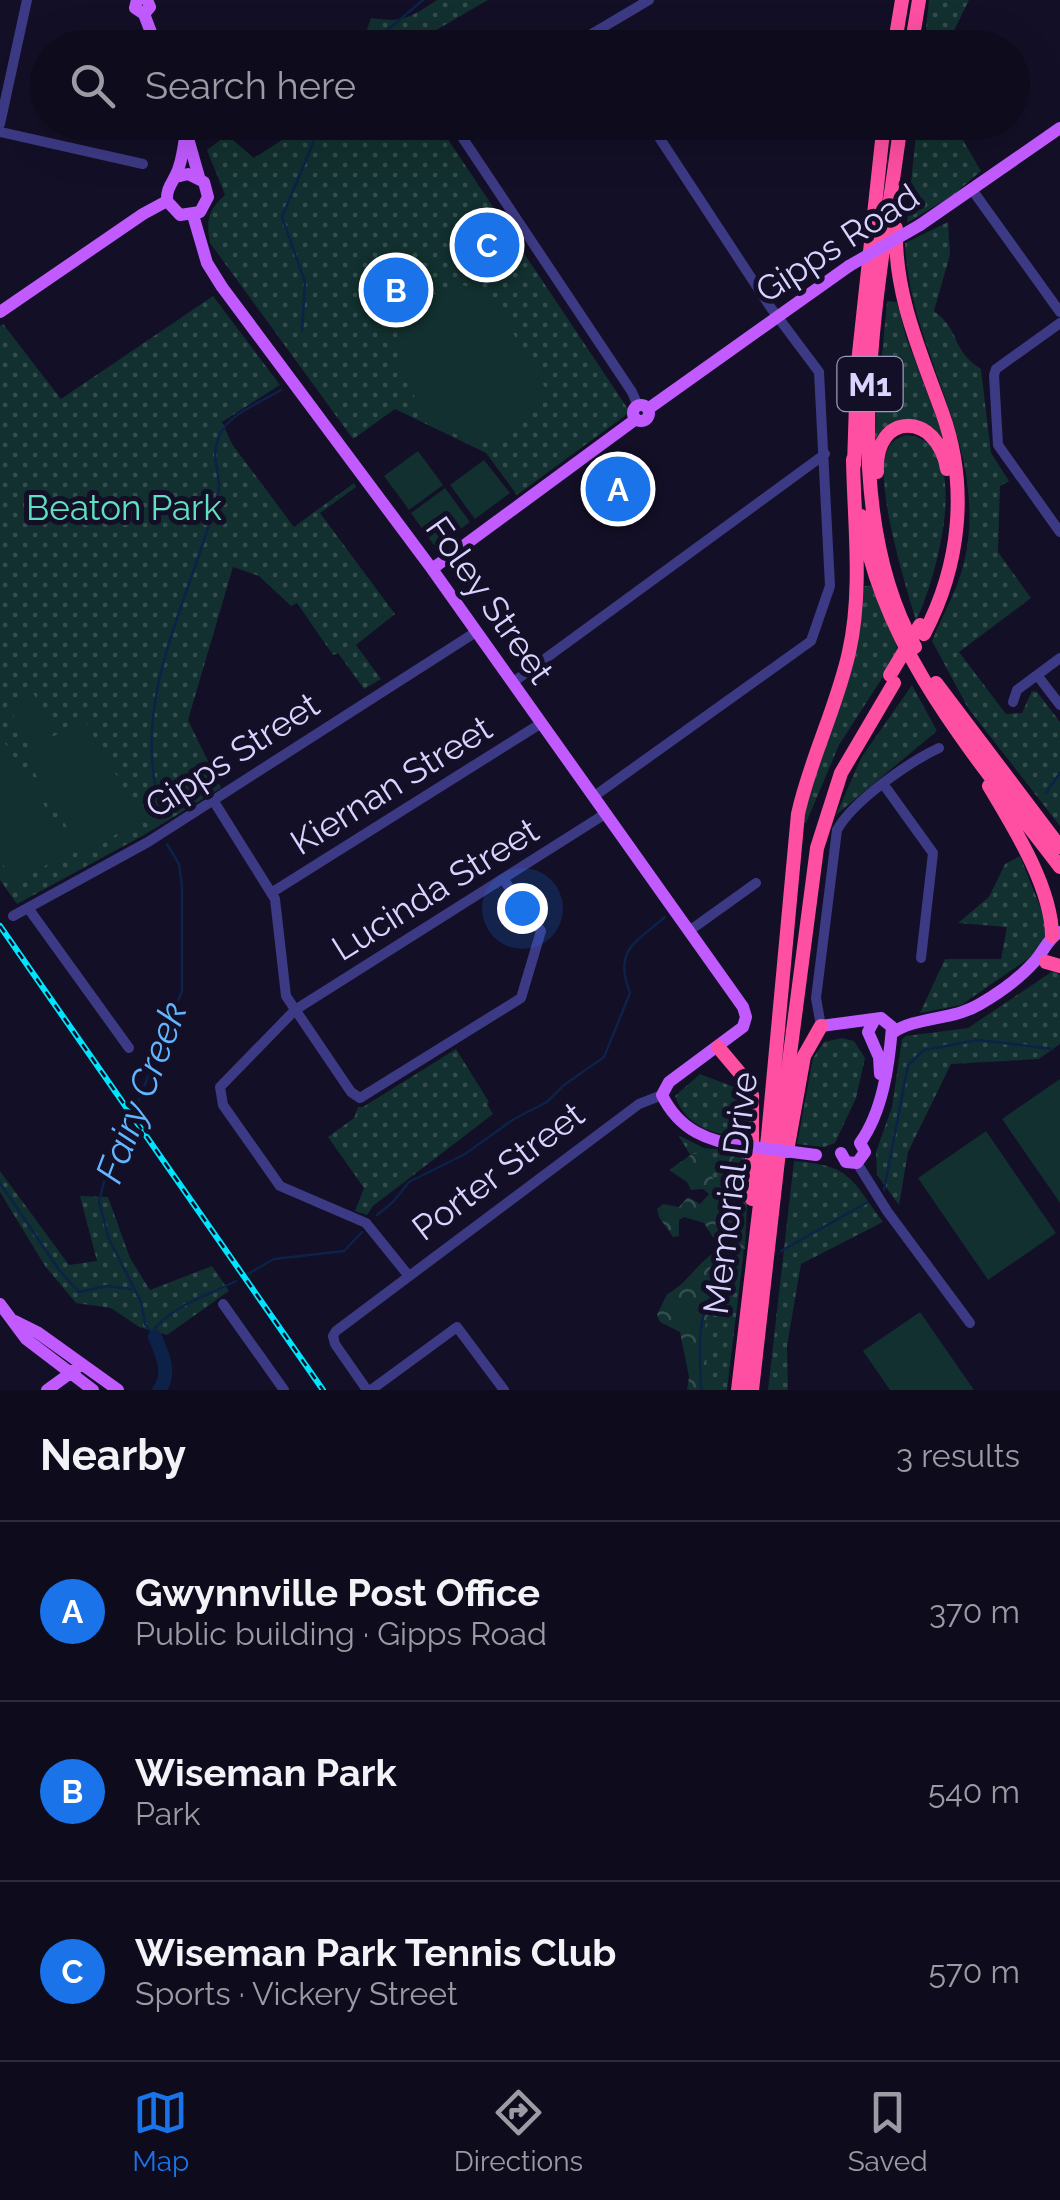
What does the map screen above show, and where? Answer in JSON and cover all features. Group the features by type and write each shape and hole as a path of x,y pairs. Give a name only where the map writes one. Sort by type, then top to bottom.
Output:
{"highway":[{"path":"897,30 902,0"},
{"path":"914,30 919,0"},
{"name":"M1","path":"882,140 857,372 853,459 867,549 899,638 948,719 1060,867"},
{"name":"M1","path":"899,140 866,433 869,485 883,566 942,692 1060,847"},
{"path":"788,1003 820,802 838,759 918,634 950,568 956,538 958,494 948,430 908,318 900,284 896,232 900,140"},
{"path":"906,426 922,428 939,444 949,491 945,549 918,634 887,548 877,466 882,440 891,431 906,426"},
{"path":"788,1003 798,814 843,674 854,623 853,459"},
{"path":"948,719 1017,832 1040,886 1054,935"},
{"path":"1043,824 1060,839"},
{"name":"Memorial Drive","path":"738,1390 761,1239 788,1003"},
{"path":"761,1239 804,1056 821,1026"},
{"path":"718,1047 744,1078 754,1104 761,1239"},
{"name":"Memorial Drive","path":"752,1390 761,1239"}],"main road":[{"path":"147,3 153,30"},
{"name":"Gipps Road","path":"432,570 640,411 849,266 973,191 1060,128"},
{"path":"183,140 167,201 175,212 193,215 202,209 208,190 199,177 189,140"},
{"path":"176,177 199,177"},
{"path":"0,312 167,201"},
{"name":"Foley Street","path":"193,215 207,263 222,288 432,570 746,1017"},
{"path":"1020,976 1057,960 1050,948 1054,935"},
{"path":"843,1024 879,1018 917,1022 970,1010 1020,976 1054,935"},
{"name":"Porter Street","path":"662,1095 669,1082 742,1027 746,1017"},
{"path":"841,1153 846,1162 857,1163 864,1156 860,1143 876,1114 892,1034 890,1023 879,1018"},
{"path":"879,1018 869,1025 880,1062 880,1096"},
{"path":"821,1026 829,1022 843,1024 880,1042 917,1022"},
{"path":"662,1095 675,1116 693,1132 713,1141 816,1154 841,1153"},
{"path":"841,1153 846,1142 860,1143"},
{"path":"0,1304 12,1319 76,1369 118,1390"},
{"path":"47,1390 76,1369"},
{"path":"76,1369 93,1390"}],"street":[{"path":"0,124 27,0"},
{"path":"599,30 648,0"},
{"path":"0,132 30,139"},
{"path":"36,140 143,164"},
{"path":"464,140 640,411"},
{"path":"593,797 810,641 830,586 819,372 660,140"},
{"path":"973,191 1060,312"},
{"path":"1060,323 996,369 994,375 998,445 1060,532"},
{"path":"512,683 825,454"},
{"name":"Gipps Street","path":"13,916 148,842 476,632"},
{"path":"1013,702 1017,690 1060,658"},
{"path":"1037,675 1060,705"},
{"name":"Kiernan Street","path":"272,894 540,724"},
{"path":"821,1026 816,1000 837,830 844,819 920,756 939,748"},
{"path":"884,786 932,853 921,958"},
{"path":"213,800 272,894 279,917 286,996 350,1092 360,1098 521,998 541,932 503,879"},
{"name":"Lucinda Street","path":"408,1275 366,1222 280,1186 221,1101 222,1082 295,1010 605,814"},
{"path":"689,932 756,883"},
{"path":"28,908 129,1048"},
{"name":"Porter Street","path":"369,1390 336,1346 333,1336 408,1275 638,1104 662,1095"},
{"path":"857,1163 970,1323"},
{"path":"223,1304 284,1390"},
{"path":"369,1390 457,1326 504,1390"}],"green space":[{"path":"437,0 488,0 436,30 367,30 371,18 391,20 420,11"},
{"path":"929,0 969,0 954,30 926,30"},
{"path":"220,140 233,140 254,158 282,140 448,140 630,412 517,495 486,453 395,409 353,439 210,243 210,216 225,195 207,150"},
{"path":"915,140 963,140 981,171 953,195 907,223"},
{"path":"492,218 514,251 482,272 460,239"},
{"path":"948,222 950,255 934,311 949,326 971,362 981,369 991,453 1009,481 1000,486 998,552 1031,598 959,652 1006,714 1022,713 1032,691 1037,692 1060,722 1060,826 968,708 932,641 962,570 969,526 968,484 960,444 920,325 905,243"},
{"path":"462,285 485,292 494,301 547,391 540,405 522,422 486,439 456,434 430,416 410,389 401,357 405,326 424,301"},
{"name":"Beaton Park","path":"213,296 280,385 222,422 232,444 294,527 354,483 356,487 320,513 395,614 356,645 381,679 364,689 338,653 333,655 297,603 291,606 259,576 233,567 188,720 221,788 17,904 0,880 0,326 3,324 61,399"},
{"path":"887,301 897,302 944,438 918,420 892,426 874,445"},
{"path":"906,435 928,443 940,461 945,486 940,546 916,621 892,533 884,484 888,449 893,441"},
{"path":"418,451 443,485 409,510 384,476"},
{"path":"484,460 510,493 475,519 450,485"},
{"path":"445,488 470,522 436,548 411,513"},
{"path":"871,585 899,652 839,745 803,823 854,648 862,587"},
{"path":"912,685 937,731 836,815 861,758"},
{"path":"31,690 55,729 31,744 7,705"},
{"path":"83,718 142,819 83,854 24,755"},
{"path":"3,740 72,849 16,884 0,860"},
{"path":"1020,856 1046,921 1046,934 1038,952 961,1005 920,1013 945,959 1001,959 1007,927 958,923 989,897 1005,864"},
{"path":"1053,971 1060,975 1060,1044 1039,1059 951,1064 908,1152 899,1205 877,1175 876,1152 892,1107 902,1039 968,1028"},
{"path":"842,1038 854,1041 865,1058 856,1098 835,1143 824,1147 797,1144 813,1058 824,1042"},
{"path":"456,1049 493,1114 373,1206 367,1215 355,1211 364,1188 328,1137 354,1118 358,1107"},
{"path":"700,1074 739,1089 751,1110 752,1138 716,1133 687,1117 675,1096"},
{"path":"1060,1079 1060,1203 1002,1119"},
{"path":"986,1131 1056,1233 988,1280 918,1178"},
{"path":"678,1135 704,1148 750,1153 743,1258 727,1390 699,1390 691,1315 724,1274 722,1206"},
{"path":"698,1154 713,1168 710,1174 723,1191 727,1183 723,1162 728,1154 744,1156 749,1164 748,1192 740,1194 747,1205 745,1249 739,1248 740,1261 718,1292 705,1327 710,1335 706,1358 712,1390 687,1390 689,1377 680,1332 660,1322 657,1315 667,1294 714,1253 714,1239 704,1223 684,1217 679,1220 679,1236 673,1237 657,1209 663,1204 679,1207 688,1197 700,1204 709,1194 703,1189 691,1190 687,1182 669,1170"},
{"path":"794,1161 827,1166 848,1177 883,1222 801,1264 787,1346 788,1390 768,1390"},
{"path":"0,1171 69,1265 97,1261 80,1196 108,1197 130,1258 150,1290 212,1266 229,1291 167,1335 139,1327 111,1308 76,1303 45,1266 0,1192"},
{"path":"920,1312 974,1390 890,1390 863,1351"}],"waterway":[{"name":"Fairy Creek","path":"387,30 423,0"},
{"name":"Fairy Creek","path":"302,331 305,282 282,217 314,140"},
{"name":"Fairy Creek","path":"163,817 154,776 156,698 164,660 217,497 217,442 231,420 281,390"},
{"path":"1046,793 1060,773"},
{"name":"Fairy Creek","path":"155,1337 145,1324 141,1302 109,1239 99,1202 114,1142 138,1102 182,991 182,886 179,864 167,844"},
{"path":"377,1215 409,1182 465,1154 514,1119 547,1102 604,1057 630,993 625,978 626,957 636,941 665,917"},
{"path":"884,1190 908,1065 924,1050 978,1040 1053,1049"},
{"path":"0,1183 59,1270 79,1292 107,1286 131,1289"},
{"path":"781,1251 868,1202"},
{"path":"248,1274 274,1259 344,1251 362,1232"},
{"path":"701,1390 700,1339 706,1307 723,1281 738,1270"},
{"path":"155,1335 155,1328 173,1312 236,1281"},
{"name":"Fairy Creek","path":"155,1337 165,1370 159,1390"}],"railway":[{"path":"0,926 323,1390"}],"place":[{"name":"Wiseman Park Tennis Club","path":"487,245"},
{"name":"Wiseman Park","path":"396,290"},
{"name":"Gwynnville Post Office","path":"618,489"}]}
